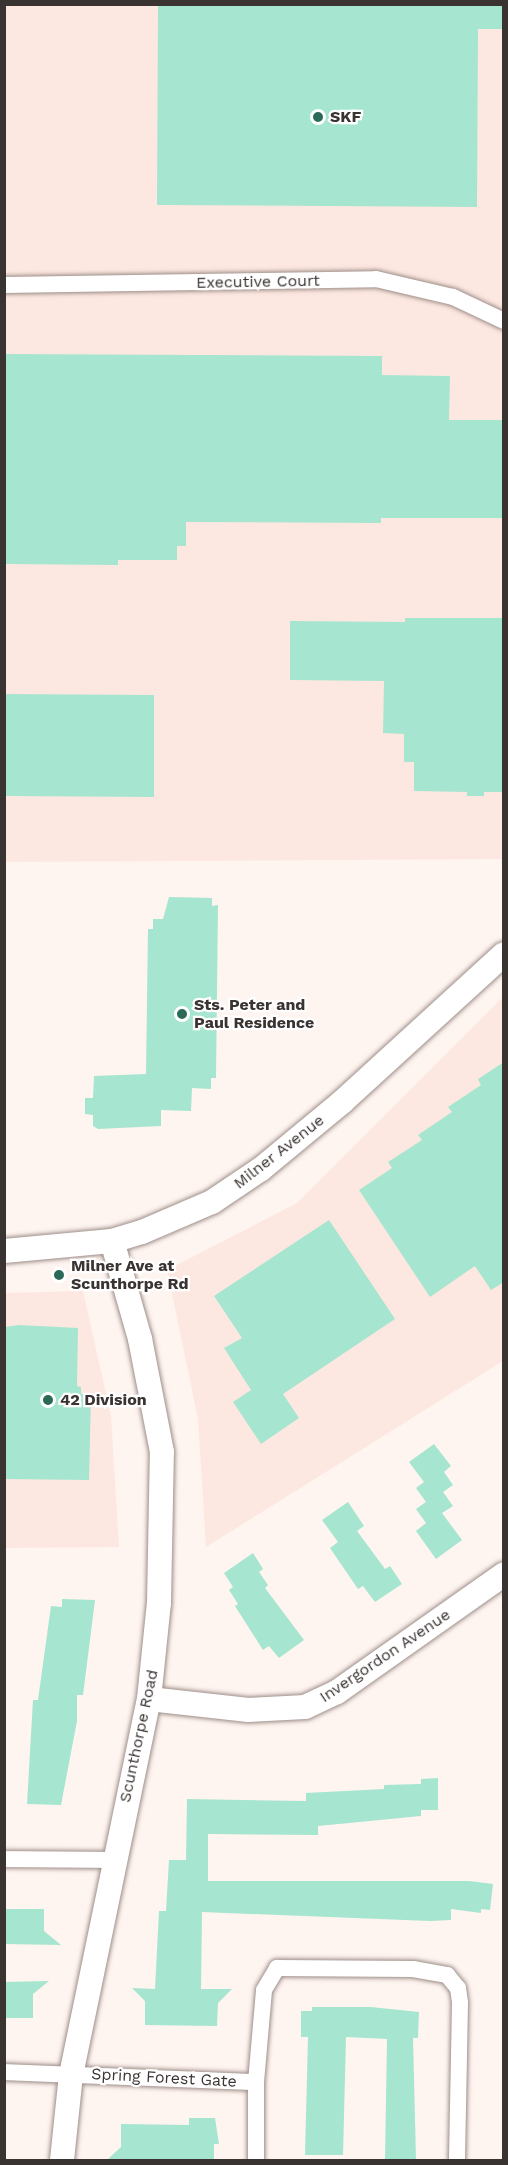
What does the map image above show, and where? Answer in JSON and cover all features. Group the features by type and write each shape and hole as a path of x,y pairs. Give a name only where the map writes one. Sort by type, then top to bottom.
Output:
{"street":[{"name":"Executive Court","path":"4,285 376,279 453,297 504,321"},
{"name":"Milner Avenue","path":"4,1251 112,1241 142,1232 212,1202 261,1169 342,1102 504,954"},
{"name":"Scunthorpe Road","path":"62,2160 71,2074 149,1699 159,1604 162,1452 140,1339 112,1241"},
{"name":"Invergordon Avenue","path":"149,1699 248,1710 305,1707 337,1692 504,1574"},
{"path":"4,1859 114,1860"},
{"path":"255,2160 256,2082 264,1990 277,1968 413,1969 447,1975 458,1988 460,2003 457,2160"},
{"name":"Spring Forest Gate","path":"4,2072 256,2082"}],"shaded area":[{"path":"4,5 503,5 503,859 5,862"},
{"path":"503,997 503,1361 206,1547 198,1419 167,1270 297,1203"},
{"path":"83,1291 111,1416 119,1547 5,1548 4,1293"}],"building":[{"name":"SKF","path":"158,4 504,4 504,29 478,29 477,207 157,205"},
{"path":"4,354 382,356 382,375 450,376 449,420 504,420 504,518 381,518 381,523 186,522 186,546 177,546 177,560 118,560 118,565 4,564"},
{"path":"405,618 504,618 504,792 484,792 484,796 467,796 467,792 414,791 414,762 404,762 404,734 383,733 384,681 290,680 290,621 405,622"},
{"path":"4,694 154,695 154,797 4,796"},
{"name":"Sts. Peter and Paul Residence","path":"169,897 212,898 212,906 218,905 216,1078 211,1078 211,1089 192,1088 191,1111 161,1110 161,1126 98,1129 93,1126 93,1115 85,1114 85,1098 93,1098 94,1076 146,1074 148,929 153,929 153,919 163,919"},
{"path":"504,1062 504,1282 491,1290 475,1266 430,1297 359,1190 392,1168 388,1162 422,1140 418,1135 452,1112 448,1107 481,1085 478,1079"},
{"path":"329,1220 395,1319 283,1394 299,1418 261,1444 233,1402 251,1390 224,1348 242,1338 214,1296"},
{"name":"42 Division","path":"19,1325 78,1328 77,1386 81,1387 81,1394 91,1395 89,1480 4,1479 4,1327"},
{"path":"434,1444 451,1466 444,1472 453,1485 443,1492 453,1506 442,1513 462,1540 436,1559 416,1531 426,1523 416,1509 426,1502 416,1488 424,1482 409,1462"},
{"path":"348,1502 364,1526 357,1531 385,1569 390,1566 402,1584 375,1602 363,1586 358,1589 330,1548 338,1542 322,1520"},
{"path":"253,1553 263,1569 259,1572 268,1585 265,1588 304,1640 279,1658 269,1646 263,1650 235,1606 238,1604 229,1590 233,1587 224,1573"},
{"path":"62,1599 95,1600 83,1695 77,1695 77,1721 61,1805 27,1804 33,1700 38,1700 51,1606 62,1607"},
{"path":"438,1778 438,1810 421,1810 421,1816 318,1826 318,1835 208,1834 208,1881 469,1881 493,1884 490,1910 481,1909 481,1913 451,1909 451,1920 430,1921 202,1912 201,1989 232,1989 218,2003 217,2026 145,2025 145,2001 132,1988 155,1989 159,1911 166,1911 169,1860 186,1860 187,1799 306,1801 306,1793 384,1789 384,1785 421,1784 421,1779"},
{"path":"4,1909 44,1909 44,1931 61,1945 4,1944"},
{"path":"49,1981 33,1994 33,2018 4,2018 4,1982"},
{"path":"312,2007 371,2007 419,2012 418,2038 413,2038 416,2160 385,2160 387,2039 346,2037 343,2155 305,2155 308,2037 301,2037 301,2011 312,2011"},
{"path":"189,2118 215,2118 219,2144 214,2144 214,2160 107,2160 121,2147 121,2124 189,2125"}],"place":[{"name":"SKF","path":"318,117"},
{"name":"Sts. Peter and Paul Residence","path":"182,1014"},
{"name":"Milner Ave at Scunthorpe Rd","path":"59,1275"},
{"name":"42 Division","path":"48,1400"}]}
